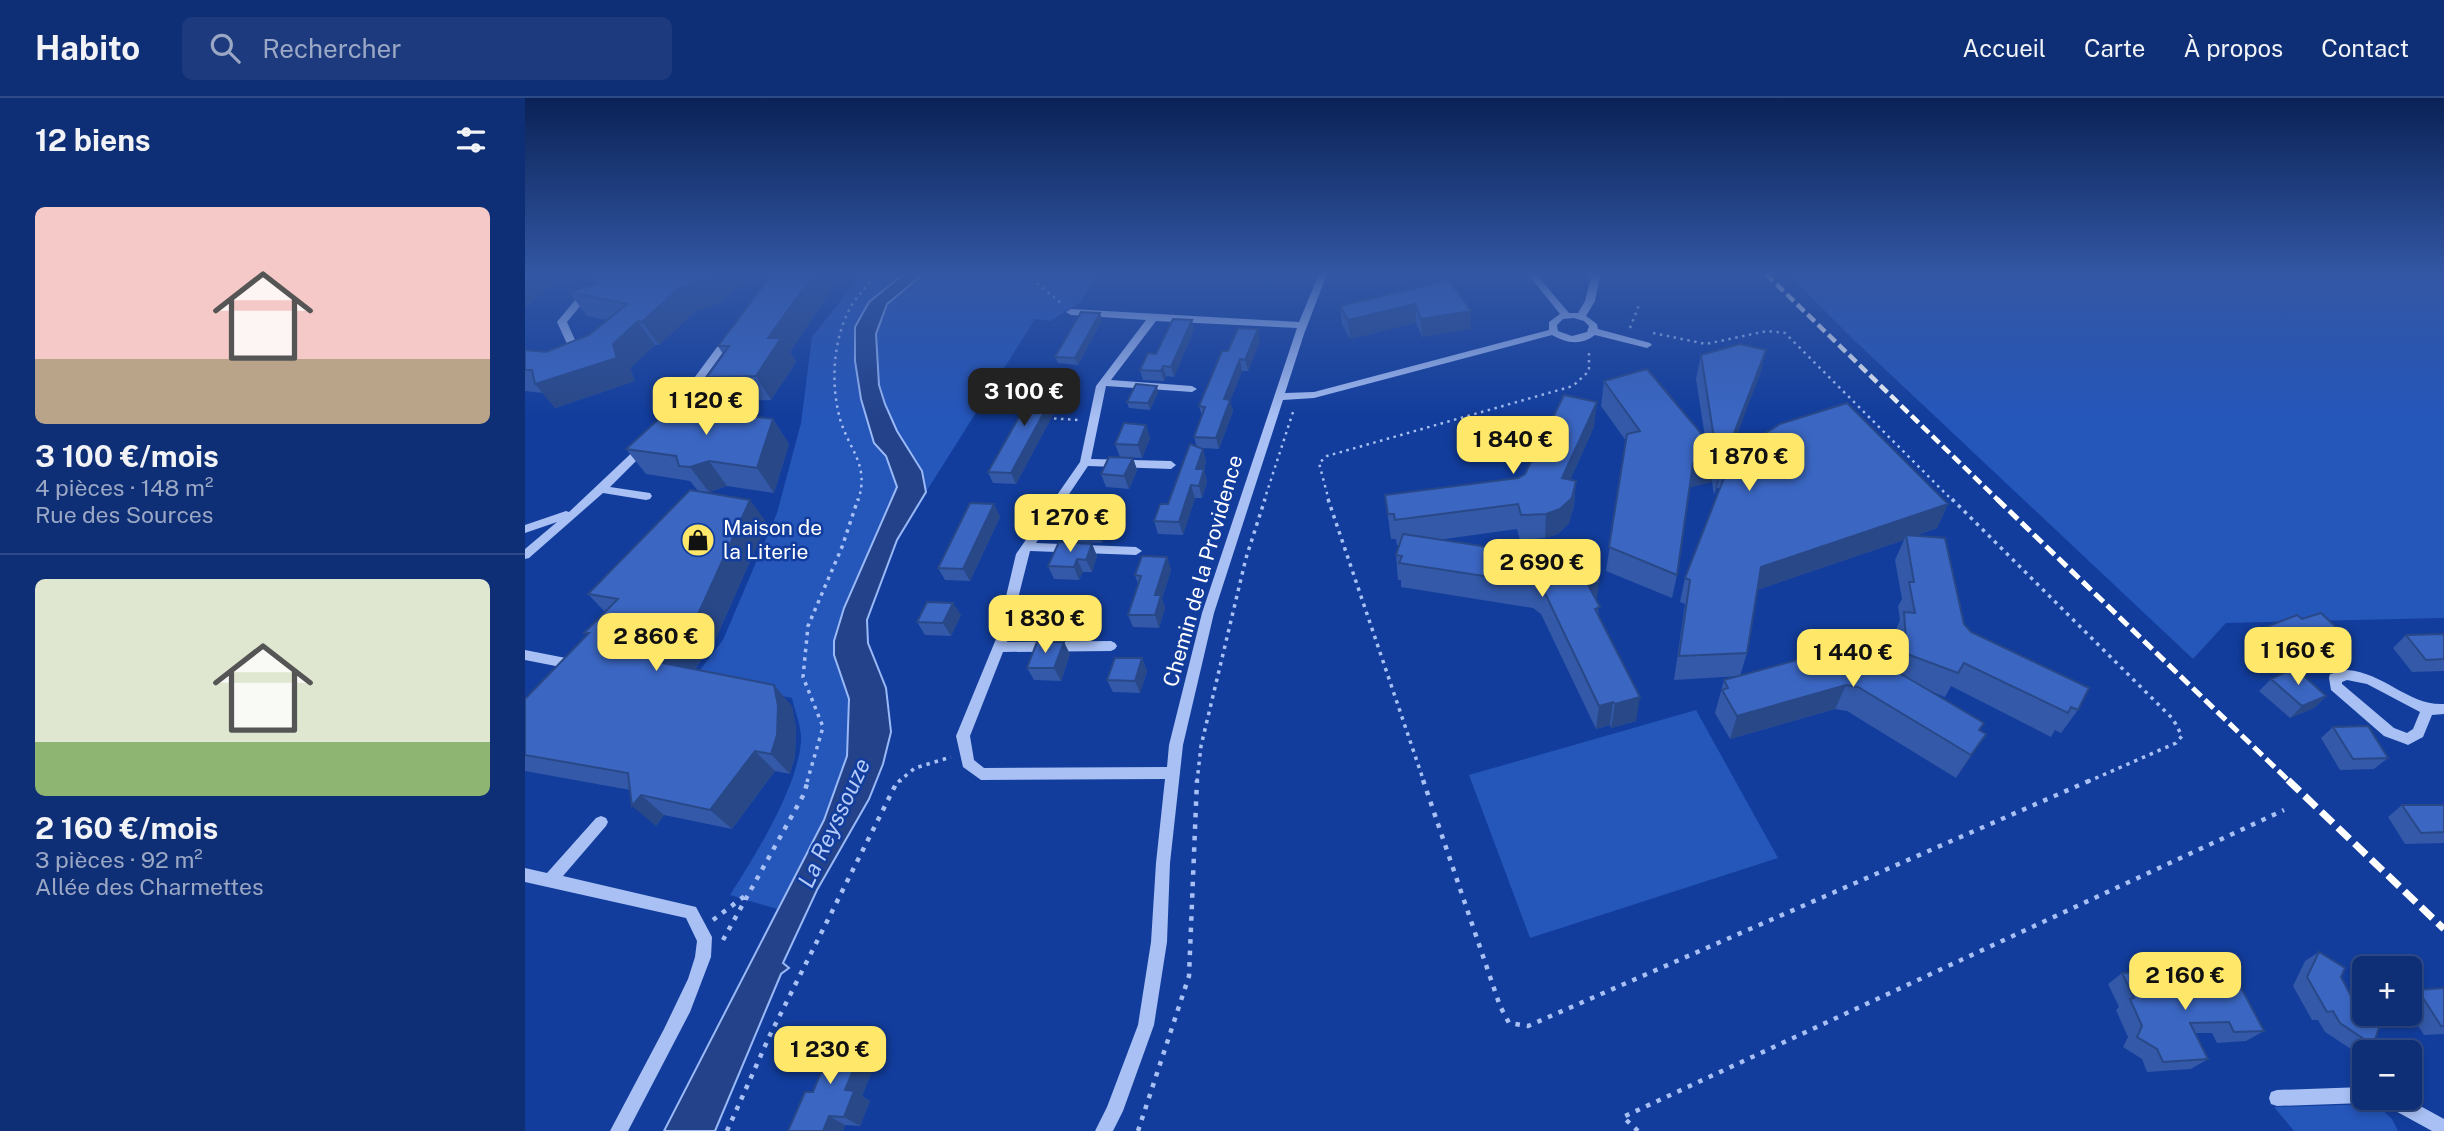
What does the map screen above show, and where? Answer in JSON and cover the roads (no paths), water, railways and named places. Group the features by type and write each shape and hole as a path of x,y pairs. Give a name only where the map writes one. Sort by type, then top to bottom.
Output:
{"street":[{"path":"550,359 574,349 562,322"},
{"path":"1150,322 1103,383 1084,462 1025,547 999,647 963,736 968,763 981,774 1173,773"},
{"path":"1243,322 1303,325"},
{"name":"Chemin de la Providence","path":"1104,1131 1146,1025 1159,942 1163,863 1176,745 1208,613 1304,322"},
{"path":"1553,322 1554,332"},
{"path":"1590,334 1591,322"},
{"path":"659,430 733,332"},
{"path":"1278,397 1314,395 1554,332 1569,340 1590,334 1647,345"},
{"path":"1103,383 1192,389"},
{"path":"525,555 579,510 651,439"},
{"path":"1084,462 1171,465"},
{"path":"601,489 646,496"},
{"path":"525,528 540,526 579,510"},
{"path":"1025,547 1136,551"},
{"path":"999,647 1111,646"},
{"path":"525,655 585,666 576,675"},
{"path":"2428,710 2418,733 2408,739 2389,732 2336,686 2335,678 2345,674 2380,684 2428,710 2444,709"},
{"path":"550,880 601,821"},
{"path":"525,875 691,912 701,928 705,940 704,961 619,1131"},
{"path":"2277,1098 2352,1095"},
{"path":"2411,1110 2444,1128"}],"water":[{"name":"La Reyssouze","path":"858,322 880,322 876,334 879,385 897,431 922,471 926,492 897,540 867,620 868,643 886,688 891,732 883,764 869,799 817,890 783,963 789,968 781,974 715,1131 664,1131 824,820 847,756 849,699 834,655 834,641 844,608 897,487 886,456 874,443 861,399 855,361 855,327"}],"railway":[{"path":"1815,322 1999,501"},
{"path":"1997,499 2290,782"},
{"path":"2288,780 2444,929"}],"place":[{"name":"Maison de la Literie","path":"698,540"}]}
